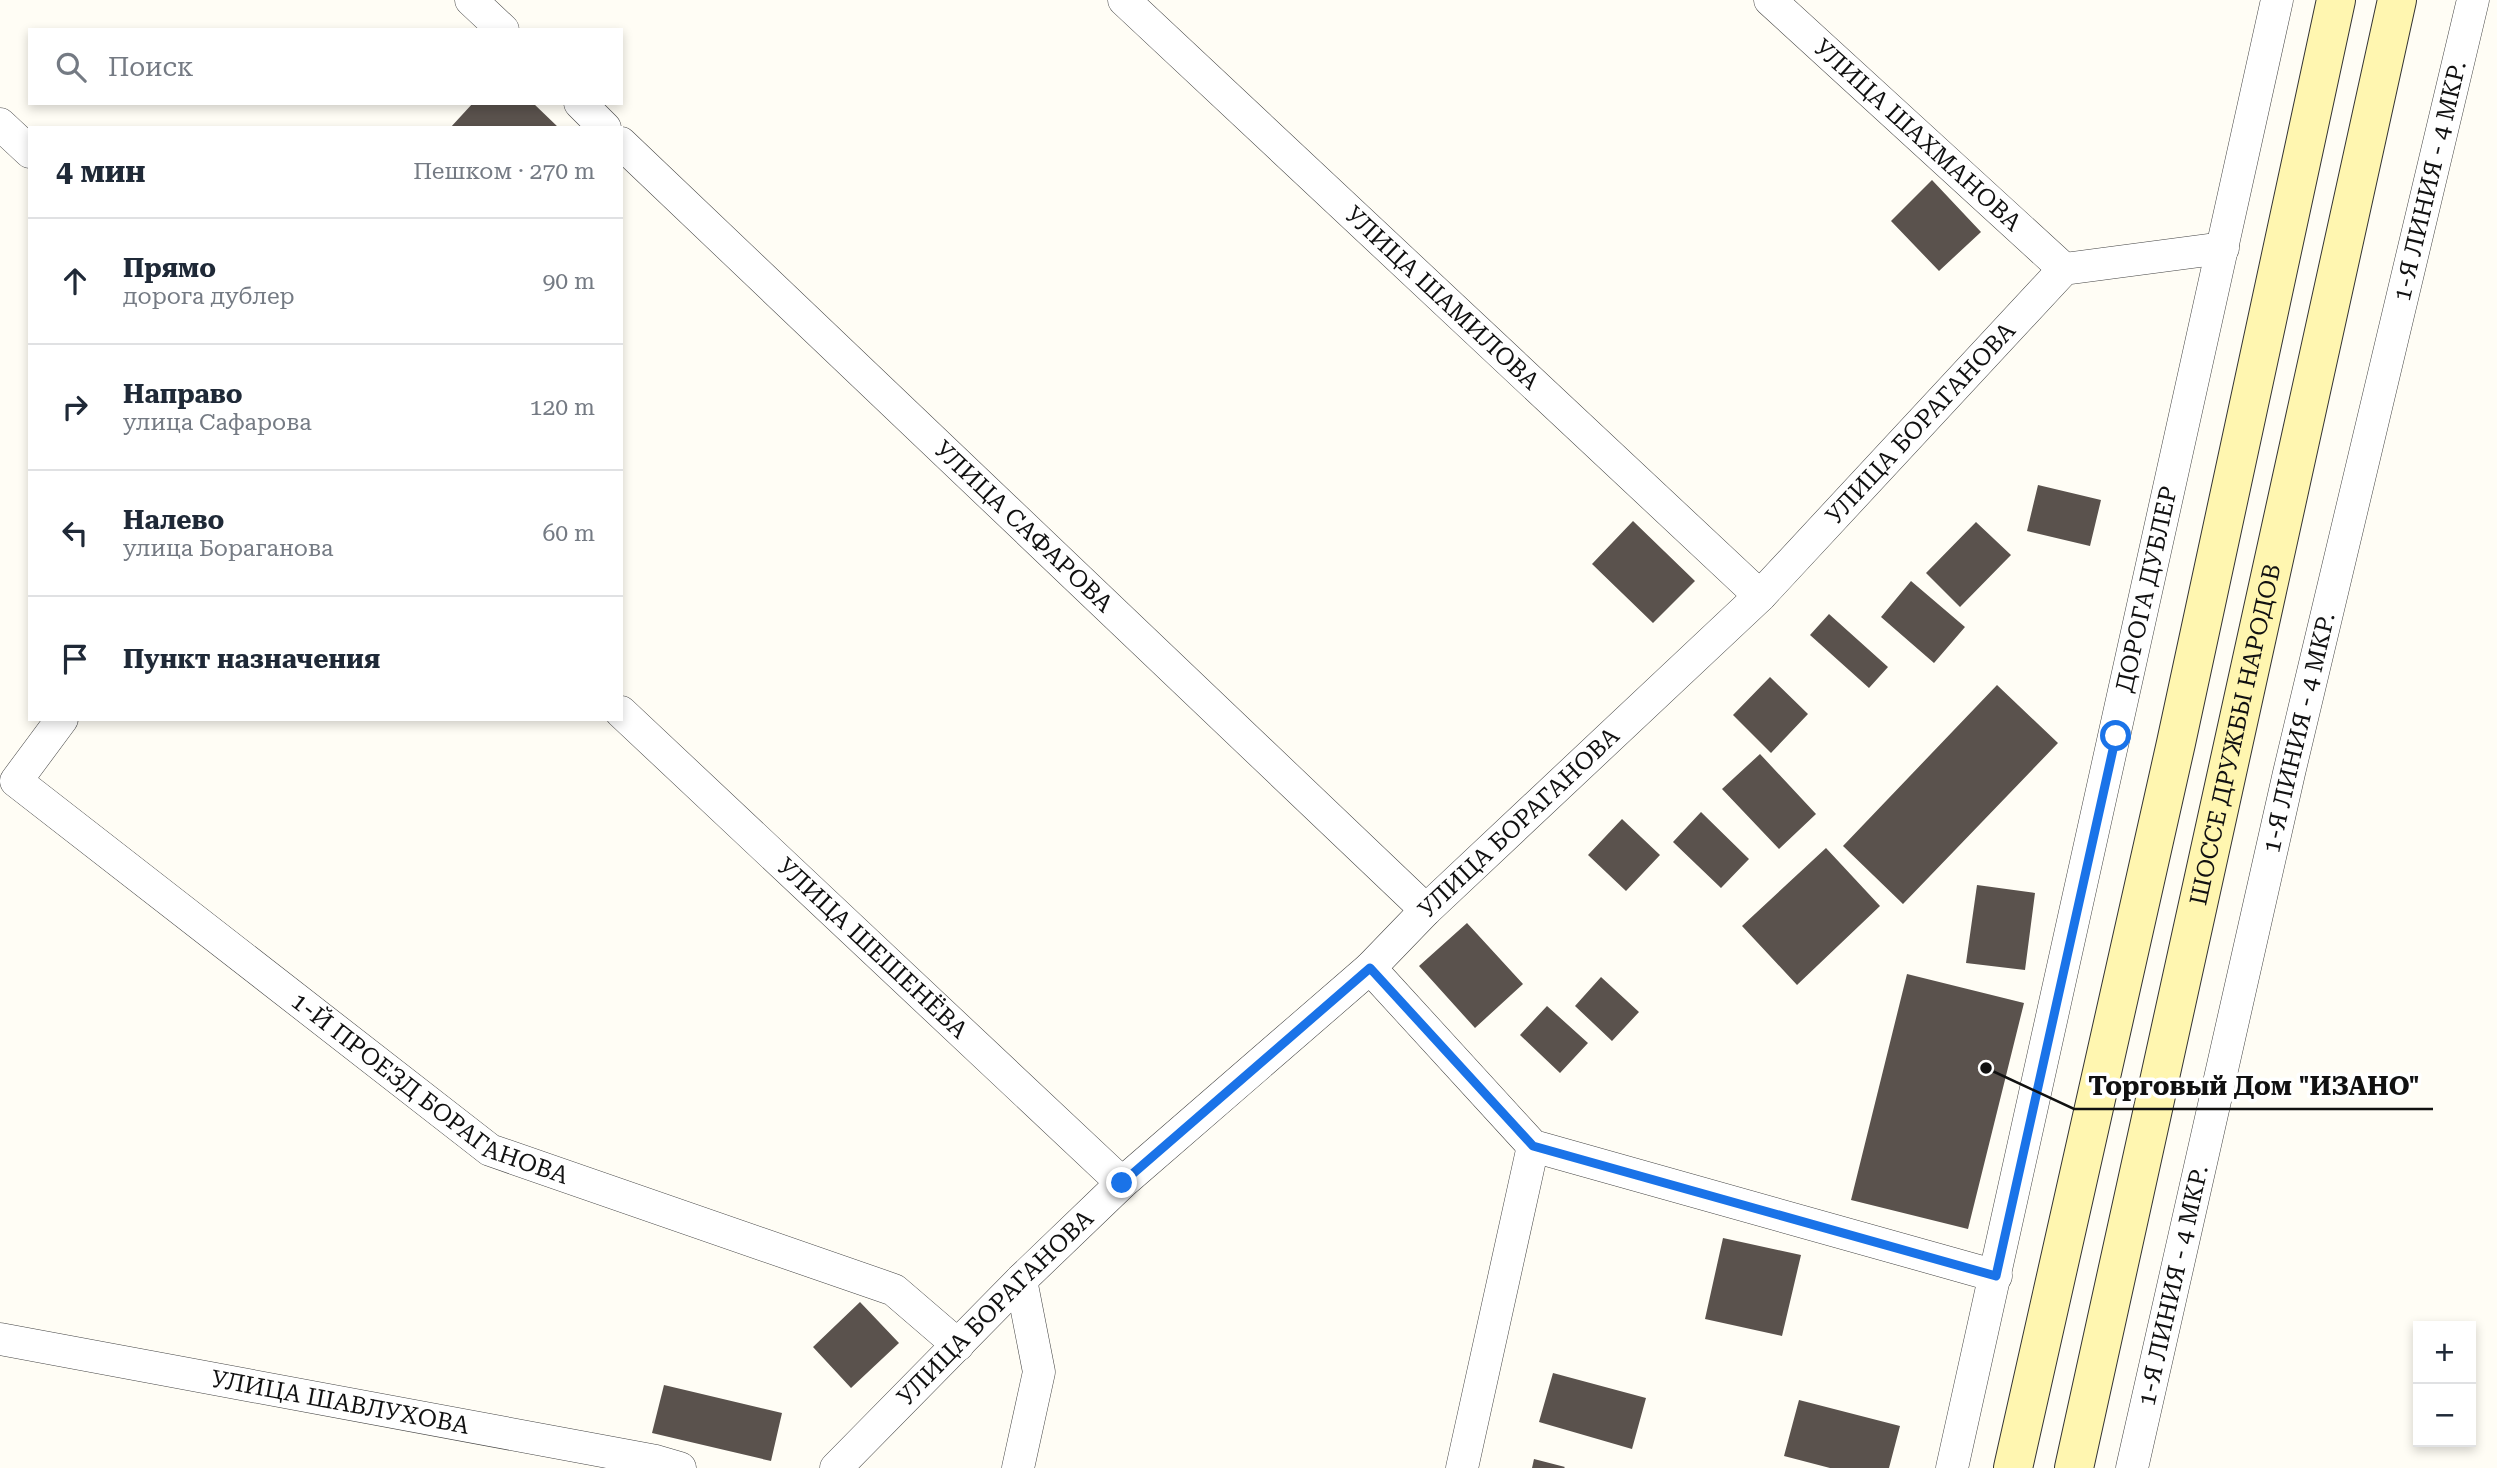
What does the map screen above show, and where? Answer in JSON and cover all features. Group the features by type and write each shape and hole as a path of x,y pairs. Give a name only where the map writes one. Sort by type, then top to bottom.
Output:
{"main road":[{"path":"2013,1468 2179,729 2336,0"},
{"name":"ШОССЕ ДРУЖБЫ НАРОДОВ","path":"2074,1468 2397,0"}],"street":[{"path":"471,0 501,28"},
{"name":"УЛИЦА ШАМИЛОВА","path":"1124,0 1760,596"},
{"name":"УЛИЦА ШАХМАНОВА","path":"1770,0 2064,270"},
{"name":"ДОРОГА ДУБЛЕР","path":"1952,1468 2277,0"},
{"name":"1-Я ЛИНИЯ - 4 МКР.","path":"2132,1468 2289,773 2473,0"},
{"path":"582,105 603,126"},
{"path":"0,124 28,150"},
{"name":"УЛИЦА САФАРОВА","path":"623,145 1426,910"},
{"path":"2064,270 2223,248"},
{"name":"УЛИЦА БОРАГАНОВА","path":"836,1468 1021,1280 1122,1183 1370,968 1426,910 1760,596 2064,270"},
{"name":"УЛИЦА ШЕШЕНЁВА","path":"623,714 1122,1183"},
{"name":"1-Й ПРОЕЗД БОРАГАНОВА","path":"61,721 16,781 490,1150 894,1290 958,1345"},
{"path":"1370,968 1533,1146 1996,1276"},
{"path":"1462,1468 1533,1146"},
{"path":"1018,1468 1039,1372 1021,1280"},
{"name":"УЛИЦА ШАВЛУХОВА","path":"0,1339 642,1458 680,1468"}],"building":[{"path":"471,105 535,105 557,126 452,126"},
{"path":"1932,180 1981,232 1939,271 1891,221"},
{"path":"2038,485 2101,500 2090,546 2027,531"},
{"path":"1633,521 1695,581 1653,623 1592,564"},
{"path":"1976,522 2011,555 1960,607 1926,573"},
{"path":"1911,581 1965,627 1934,663 1881,617"},
{"path":"1829,614 1888,667 1869,688 1810,635"},
{"path":"1770,677 1808,714 1771,753 1733,715"},
{"path":"1997,685 2058,743 1903,904 1843,846"},
{"path":"1760,754 1816,814 1779,849 1722,789"},
{"path":"1701,812 1749,859 1721,888 1673,842"},
{"path":"1622,819 1660,855 1626,891 1588,855"},
{"path":"1826,848 1880,906 1797,985 1742,926"},
{"path":"1977,885 2035,893 2025,970 1966,963"},
{"path":"1467,923 1523,984 1475,1028 1419,966"},
{"path":"1907,974 2024,1003 1968,1229 1851,1200"},
{"path":"1601,977 1639,1012 1612,1041 1575,1006"},
{"path":"1547,1006 1588,1043 1560,1073 1520,1035"},
{"path":"1723,1238 1801,1255 1782,1336 1705,1319"},
{"path":"860,1302 899,1343 851,1388 813,1347"},
{"path":"1553,1373 1646,1398 1632,1449 1539,1422"},
{"path":"664,1385 782,1413 771,1461 652,1433"},
{"path":"1799,1400 1900,1426 1889,1468 1830,1468 1784,1456"},
{"path":"1534,1459 1565,1467 1532,1468"}],"place":[{"name":"Торговый Дом \"ИЗАНО\"","path":"1986,1068"}],"route":[{"path":"1122,1183 1370,968 1533,1146 1996,1276 2116,736"}]}
